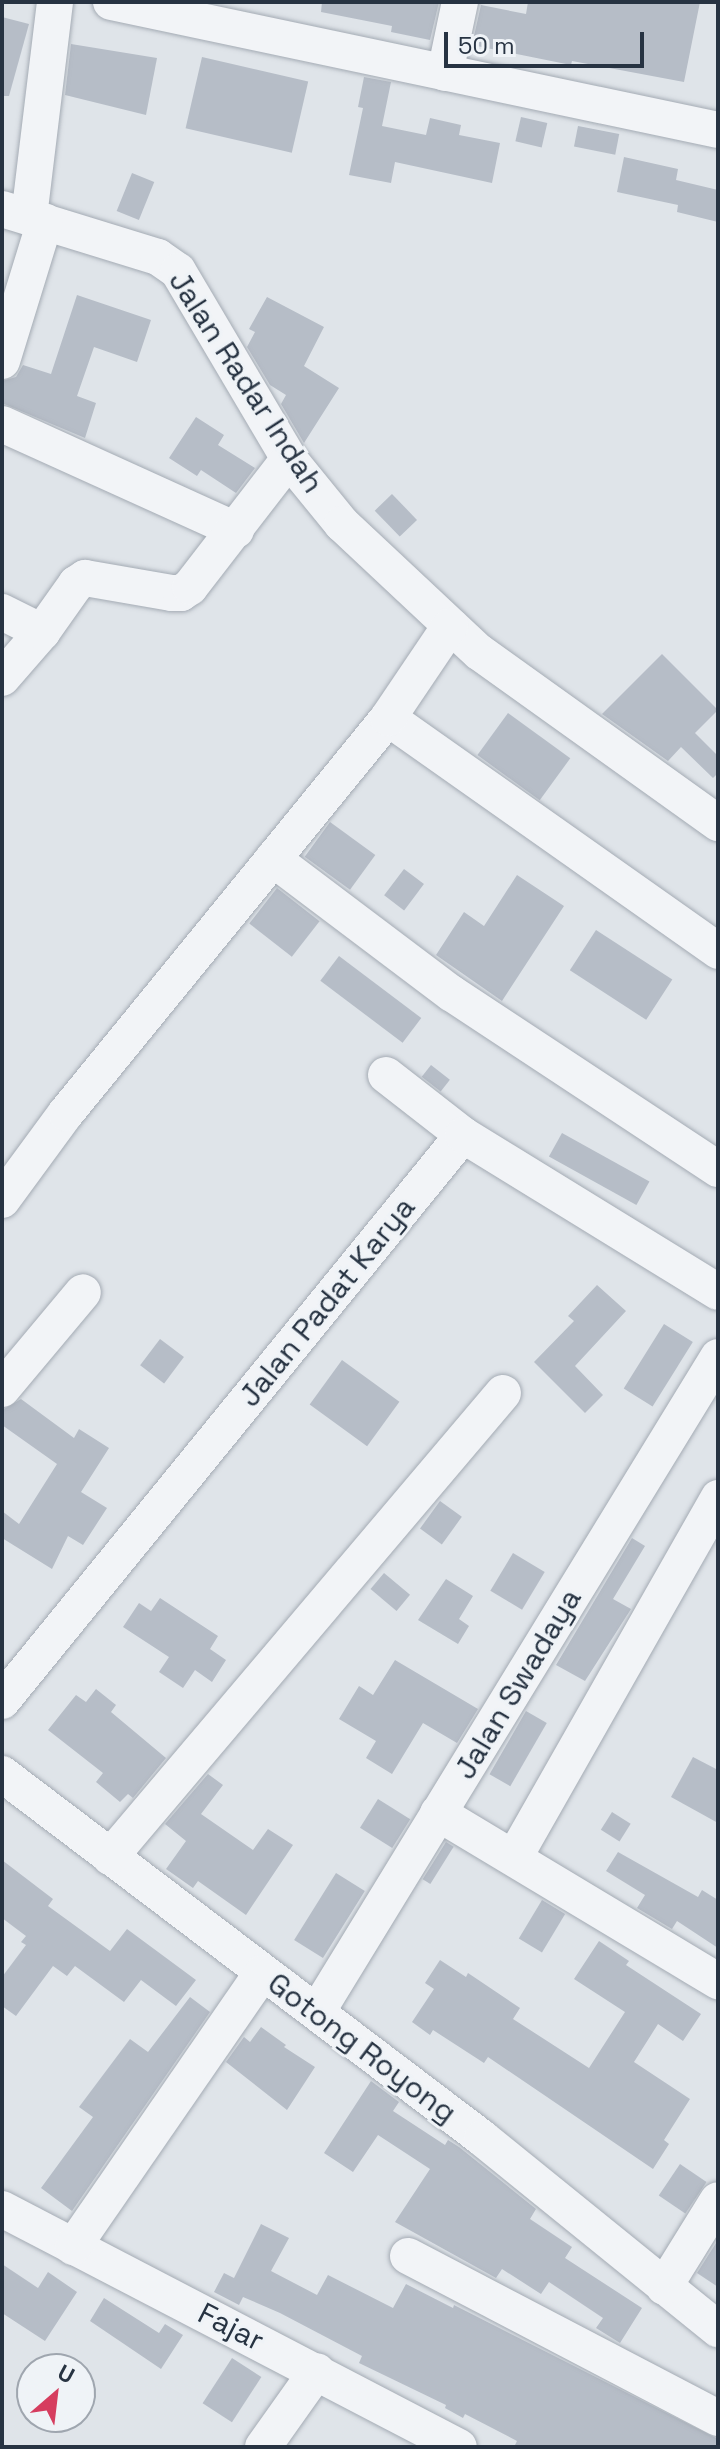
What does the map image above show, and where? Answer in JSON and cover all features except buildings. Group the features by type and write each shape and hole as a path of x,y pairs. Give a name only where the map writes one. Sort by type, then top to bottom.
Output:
{"street":[{"path":"2,361 55,2"},
{"path":"111,2 718,130"},
{"path":"445,73 460,2"},
{"name":"Jalan Radar Indah","path":"25,216 158,257 178,271 289,459 342,524 450,626 537,695 718,823"},
{"path":"2,424 236,530"},
{"path":"2,678 42,632 76,584 85,578 181,593 190,587 289,459"},
{"path":"2,612 42,632"},
{"path":"2,1200 66,1113 388,718 450,626"},
{"path":"388,718 718,951"},
{"path":"273,859 451,993 718,1169"},
{"path":"386,1075 463,1135 718,1292"},
{"name":"Jalan Padat Karya","path":"2,1701 463,1135"},
{"path":"2,1389 83,1292"},
{"name":"Jalan Swadaya","path":"317,2012 718,1357"},
{"path":"110,1857 503,1393"},
{"path":"515,1856 718,1498"},
{"name":"Gotong Royong","path":"2,1774 482,2138 718,2329"},
{"path":"438,1813 515,1856 718,1981"},
{"path":"73,2247 262,1973"},
{"path":"664,2287 718,2200"},
{"name":"Fajar","path":"2,2209 459,2447"},
{"path":"408,2256 718,2418"},
{"path":"263,2447 317,2371"}]}
